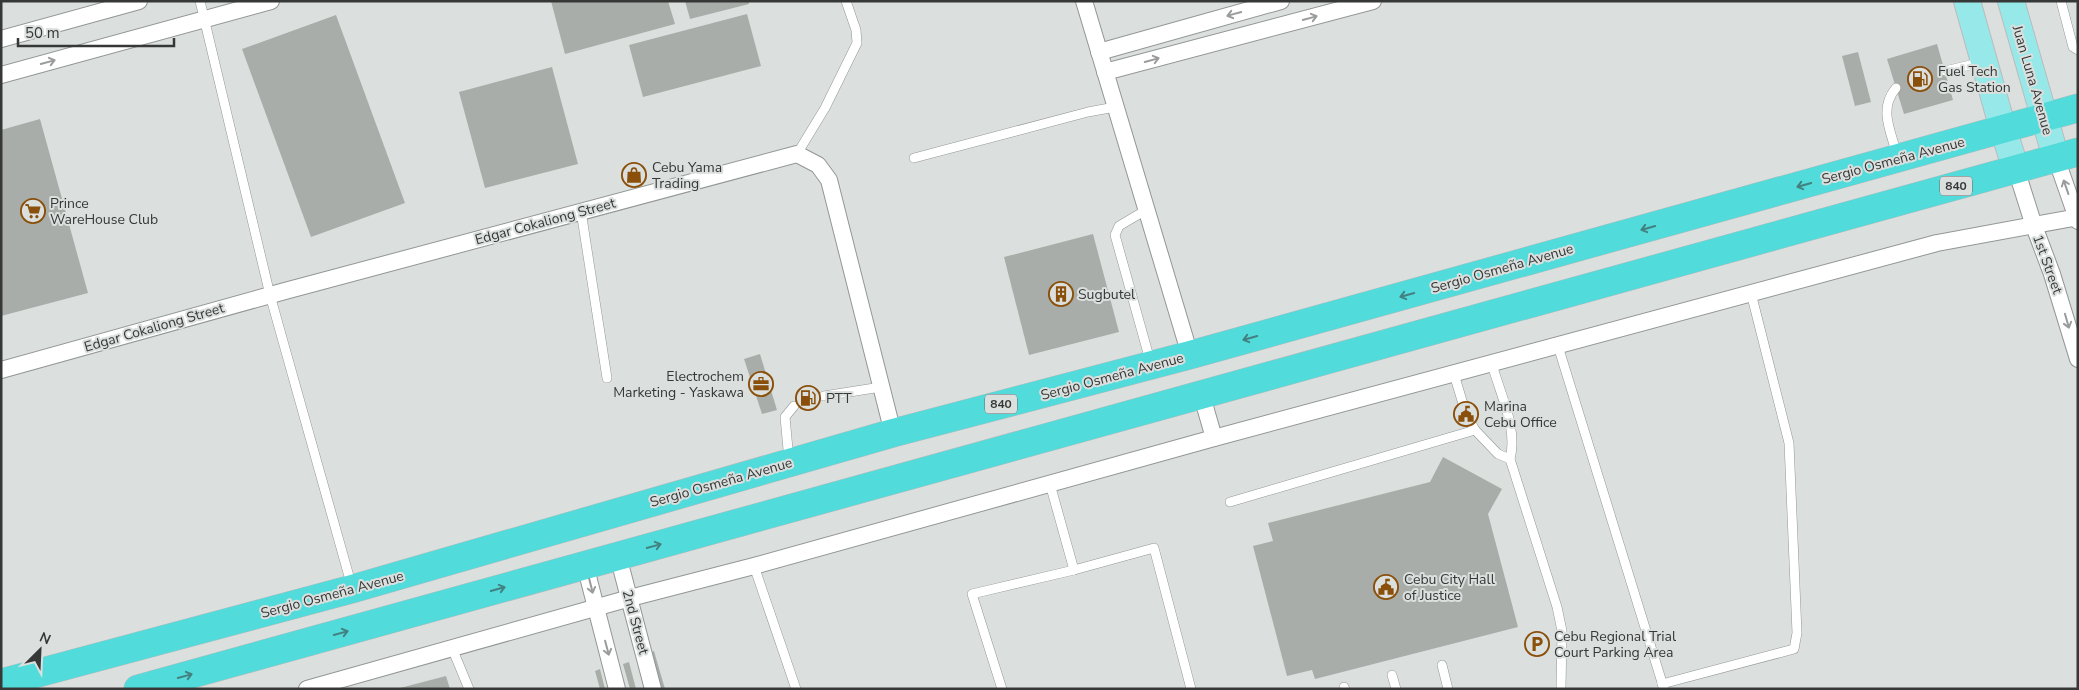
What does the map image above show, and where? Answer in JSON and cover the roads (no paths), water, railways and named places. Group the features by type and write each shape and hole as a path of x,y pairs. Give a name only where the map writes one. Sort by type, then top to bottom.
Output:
{"highway":[{"name":"Sergio Osmeña Avenue","path":"1,683 352,589 892,433 1190,355 2078,108"},
{"name":"840","path":"138,689 1201,393 2067,155"}],"main road":[{"path":"1967,1 1983,62 2016,170"},
{"name":"Juan Luna Avenue","path":"2011,1 2043,117 2067,155"}],"street":[{"path":"1,39 139,1"},
{"path":"1,75 271,1"},
{"path":"1084,1 1190,355"},
{"path":"1099,52 1281,1"},
{"path":"1105,72 1373,1"},
{"path":"797,154 818,165 828,180 892,433"},
{"name":"Edgar Cokaliong Street","path":"1,370 270,295 797,154"},
{"path":"307,689 596,607 754,566 1214,438 1937,243 2077,218 2067,155"},
{"name":"1st Street","path":"2016,170 2052,274 2078,359"},
{"path":"1201,393 1214,438"},
{"name":"2nd Street","path":"618,556 653,689"},
{"path":"585,565 617,689"}],"lane":[{"path":"200,1 270,295 352,589"},
{"path":"797,154 825,108 857,43 856,30 846,1"},
{"path":"2061,1 2073,47 2078,50"},
{"path":"1945,71 1983,62"},
{"path":"1896,88 1889,96 1885,112 1898,159"},
{"path":"914,158 1088,112 1115,107"},
{"path":"1146,210 1119,226 1115,235 1151,365"},
{"path":"581,212 607,378"},
{"path":"1558,346 1663,686 1794,649 1797,634 1789,443 1752,293"},
{"path":"1492,364 1513,435 1513,449 1510,459 1557,606 1562,632 1561,689"},
{"path":"1454,374 1466,414 1475,430 1498,454 1510,459"},
{"path":"824,396 881,387"},
{"path":"789,462 785,417 794,406"},
{"path":"1230,502 1475,430"},
{"path":"1050,484 1074,570"},
{"path":"1002,689 972,594 1074,570 1154,548 1191,689"},
{"path":"754,566 796,689"},
{"path":"452,648 469,689"},
{"path":"1442,665 1448,689"},
{"path":"1392,675 1396,689"}],"place":[{"name":"Fuel Tech Gas Station","path":"1920,79"},
{"name":"Cebu Yama Trading","path":"634,175"},
{"name":"Prince WareHouse Club","path":"33,211"},
{"name":"Sugbutel","path":"1061,294"},
{"name":"Electrochem Marketing - Yaskawa","path":"761,384"},
{"name":"PTT","path":"808,398"},
{"name":"Marina Cebu Office","path":"1466,414"},
{"name":"Cebu City Hall of Justice","path":"1386,587"},
{"name":"Cebu Regional Trial Court Parking Area","path":"1537,644"}]}
